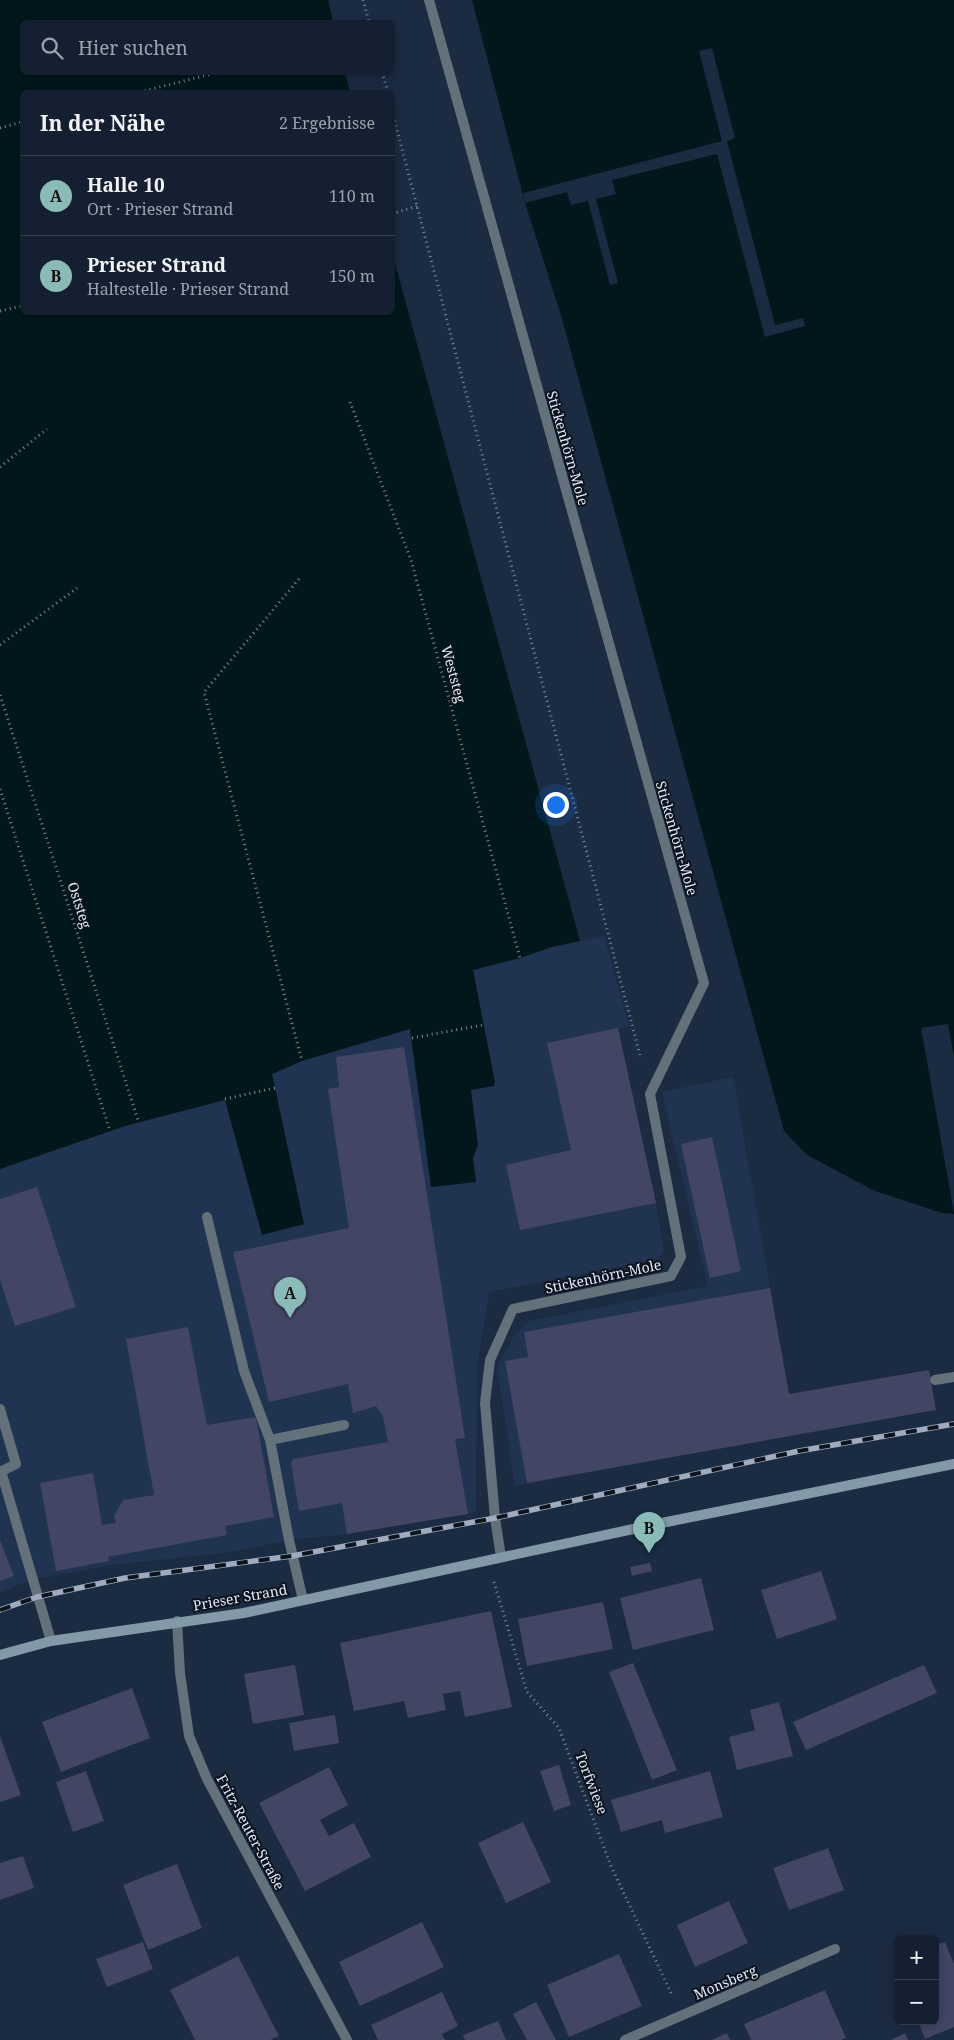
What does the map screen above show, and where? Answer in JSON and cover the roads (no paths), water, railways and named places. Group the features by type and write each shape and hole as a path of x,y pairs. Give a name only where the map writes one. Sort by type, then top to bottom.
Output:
{"street":[{"name":"Stickenhörn-Mole","path":"429,0 704,983 650,1094 681,1256 671,1276 513,1309 490,1360 485,1403 495,1518 502,1557"},
{"path":"207,1217 244,1371 270,1440 289,1540 304,1600"},
{"path":"936,1380 954,1377"},
{"path":"0,1409 16,1464 1,1471 51,1641"},
{"path":"270,1440 344,1425"},
{"name":"Prieser Strand","path":"0,1655 51,1641 177,1621 244,1613 502,1557 954,1464"},
{"name":"Fritz-Reuter-Straße","path":"177,1621 180,1673 189,1736 207,1779 347,2040"},
{"name":"Monsberg","path":"625,2040 835,1949"}],"railway":[{"path":"0,1610 37,1597 125,1578 292,1556 495,1518 799,1451 954,1424"}],"place":[{"name":"Halle 10","path":"290,1318"},
{"name":"Prieser Strand","path":"649,1553"}]}
